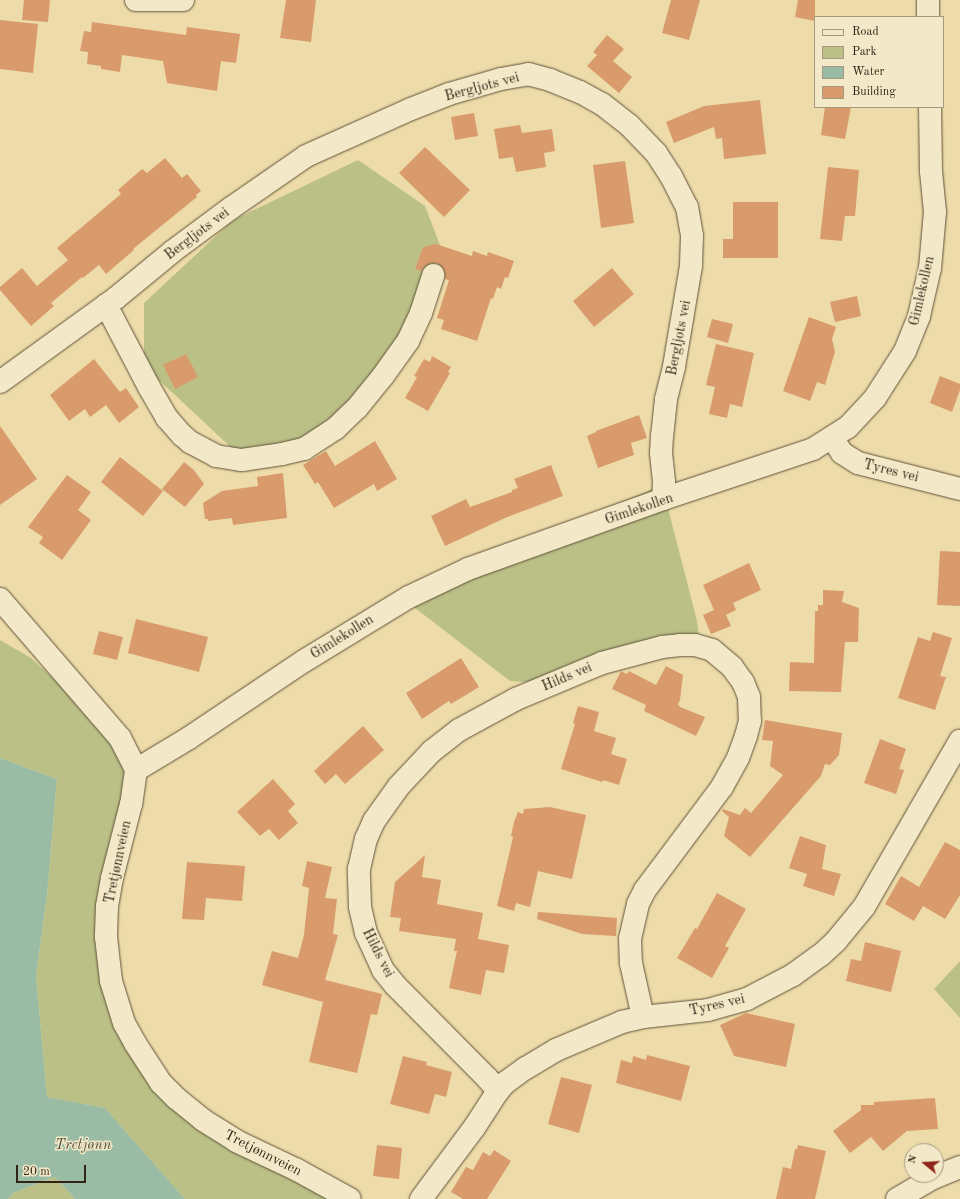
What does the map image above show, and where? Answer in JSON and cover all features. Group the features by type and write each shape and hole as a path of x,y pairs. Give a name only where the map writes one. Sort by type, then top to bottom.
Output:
{"street":[{"path":"136,0 183,0"},
{"path":"928,0 928,16"},
{"name":"Bergljots vei","path":"0,382 106,305 225,212 306,156 411,109 449,94 501,79 528,74 567,85 602,104 629,125 647,143 671,176 687,207 692,236 688,289 674,367 666,399 661,453 664,482 663,499"},
{"name":"Gimlekollen","path":"136,770 189,738 304,661 410,597 468,569 663,499 813,449 853,423 875,398 905,351 919,316 930,268 935,212 931,171 930,108"},
{"path":"106,305 167,418 190,442 206,452 226,459 242,460 304,449 335,429 351,414 384,376 408,341 421,313 433,276"},
{"name":"Tyres vei","path":"832,438 842,453 858,463 960,489"},
{"path":"0,599 120,738 136,770"},
{"name":"Hilds vei","path":"498,1091 395,985 383,970 366,933 360,906 359,869 366,839 374,821 399,786 432,751 459,730 516,699 602,663 662,647 695,645 712,650 732,667 743,682 749,697 750,721 738,758 722,787 645,890 638,904 630,938 631,963 643,1017"},
{"name":"Tyres vei","path":"421,1199 474,1128 498,1091 505,1083 526,1068 556,1050 587,1035 622,1022 643,1017 708,1010 747,999 793,975 821,955 836,941 864,907 960,741"},
{"name":"Tretjønnveien","path":"136,770 131,804 112,878 107,906 107,958 111,981 124,1023 149,1067 161,1083 176,1098 203,1120 236,1141 303,1173 350,1199"},
{"path":"898,1199 933,1178 960,1165"}],"green space":[{"path":"358,160 425,206 449,269 385,370 336,436 238,454 144,366 144,303 233,220"},
{"path":"662,485 697,621 700,648 556,684 510,681 406,601 478,562"},
{"path":"0,640 31,658 135,753 127,824 97,958 148,1077 340,1199 185,1199 105,1108 47,1097 36,976 47,895 57,779 0,758"},
{"path":"960,961 960,1018 934,989"},
{"path":"55,1177 75,1199 8,1199 13,1193"}],"water":[{"name":"Tretjønn","path":"0,758 57,779 47,895 36,976 47,1097 105,1108 185,1199 75,1199 55,1177 13,1193 8,1199 0,1199"}],"building":[{"path":"24,0 50,0 48,22 22,20"},
{"path":"286,0 316,0 311,42 280,38"},
{"path":"671,0 700,0 689,40 662,33"},
{"path":"798,0 815,0 814,21 795,17"},
{"path":"0,20 38,24 33,73 0,69"},
{"path":"92,22 186,35 187,27 240,34 236,63 221,61 217,91 167,83 163,61 122,55 120,72 101,69 101,66 87,64 88,52 80,51 84,31 91,32"},
{"path":"607,35 624,49 613,61 632,77 619,93 587,66 597,55 593,52"},
{"path":"760,100 766,154 724,159 722,138 716,139 714,127 674,143 666,122 704,106"},
{"path":"825,108 851,108 845,139 821,135"},
{"path":"474,113 478,136 455,140 451,117"},
{"path":"520,125 522,133 552,129 555,151 544,153 546,167 516,172 513,157 499,159 494,129"},
{"path":"425,147 470,190 444,217 399,173"},
{"path":"165,158 182,178 187,174 201,191 196,195 197,197 133,249 134,250 106,274 99,265 83,278 82,277 51,303 54,306 31,326 0,290 0,287 22,268 37,286 68,260 57,248 121,194 118,190 142,169 147,173"},
{"path":"625,161 634,223 601,228 593,165"},
{"path":"828,167 859,170 855,216 845,216 842,241 820,239"},
{"path":"733,202 778,202 778,258 723,258 723,239 733,239"},
{"path":"436,244 472,256 473,251 487,256 488,252 514,261 508,278 505,277 501,289 497,287 493,299 491,298 477,341 441,329 444,320 437,318 449,280 445,279 445,273 442,267 437,263 431,263 425,266 421,271 415,269 423,247"},
{"path":"612,268 634,294 594,327 573,301"},
{"path":"857,296 861,316 835,322 830,302"},
{"path":"809,317 836,327 832,339 835,352 825,385 817,382 810,401 783,391"},
{"path":"712,319 733,324 728,343 707,337"},
{"path":"716,344 754,353 742,407 730,404 727,418 709,414 715,387 706,385"},
{"path":"186,354 198,377 175,389 163,365"},
{"path":"432,356 451,367 448,372 450,373 428,411 405,398 417,377 414,376 424,359 430,362"},
{"path":"94,359 120,392 126,388 139,407 119,423 106,405 90,417 85,409 69,421 50,395"},
{"path":"940,376 960,384 960,390 952,412 930,403"},
{"path":"639,415 647,438 631,443 634,455 598,468 587,436 596,431"},
{"path":"0,426 37,479 0,505"},
{"path":"375,441 397,479 377,491 374,484 334,508 318,482 315,484 303,465 326,451 335,466"},
{"path":"120,457 163,491 143,516 101,482"},
{"path":"184,462 194,470 204,484 185,507 162,489"},
{"path":"551,465 563,496 505,518 445,546 431,516 466,499 470,507 512,492 512,490 518,488 514,479"},
{"path":"283,473 287,518 233,525 232,518 208,521 208,519 205,519 203,503 222,491 258,486 257,477"},
{"path":"67,475 91,492 78,510 91,520 62,560 39,543 43,537 28,527"},
{"path":"940,551 960,552 960,606 937,605"},
{"path":"749,563 761,590 733,603 736,610 726,615 731,626 711,634 703,615 714,610 703,585"},
{"path":"823,590 844,591 842,602 859,608 858,642 845,642 841,692 789,691 790,662 814,663 815,611 818,611 818,605 823,605"},
{"path":"136,619 208,637 199,672 128,653"},
{"path":"99,631 123,637 117,660 93,654"},
{"path":"933,632 952,638 940,676 946,677 935,710 898,698 918,637 930,641"},
{"path":"461,658 479,687 451,704 449,701 422,719 406,693"},
{"path":"666,666 683,675 680,700 678,704 680,707 705,717 696,736 644,711 646,705 612,689 621,671 627,674 629,671 656,685"},
{"path":"578,706 599,712 594,731 616,738 611,754 627,759 619,785 603,780 602,782 561,769 575,724 573,723"},
{"path":"765,720 842,733 839,755 830,765 825,764 821,776 750,857 724,836 729,817 722,811 723,809 740,815 745,808 751,813 783,775 770,766 773,741 762,740"},
{"path":"363,726 384,750 345,784 336,774 325,784 314,771"},
{"path":"880,739 906,749 899,769 904,770 896,794 864,783"},
{"path":"273,779 295,804 288,811 298,823 279,840 269,829 260,836 237,812"},
{"path":"550,807 586,815 572,879 538,871 530,907 516,903 514,911 497,906 513,837 511,836 514,822 518,812 523,814 524,809"},
{"path":"800,836 826,845 822,869 841,874 834,896 803,886 807,874 789,868"},
{"path":"945,842 960,850 960,895 945,919 923,906 914,921 885,904 901,876 919,887"},
{"path":"425,855 422,877 441,880 437,904 483,913 478,939 509,945 504,973 486,970 481,995 449,988 457,951 454,951 456,939 399,931 401,918 390,917 395,882"},
{"path":"307,861 332,867 325,898 337,899 333,934 338,935 325,980 382,994 377,1015 371,1014 357,1073 309,1062 323,1002 262,985 272,951 298,958 304,935 309,888 302,886"},
{"path":"187,862 245,866 242,901 206,898 204,920 182,919"},
{"path":"717,893 746,909 725,946 729,948 712,978 677,958 695,928 697,929"},
{"path":"538,912 617,918 616,936 582,934 537,919"},
{"path":"865,942 901,951 891,992 846,981 851,959 861,961"},
{"path":"746,1013 795,1024 786,1067 734,1056 720,1025"},
{"path":"647,1055 690,1066 681,1101 616,1083 621,1060 632,1063 633,1056 646,1060"},
{"path":"403,1056 427,1062 426,1065 452,1072 446,1097 435,1094 429,1114 390,1104"},
{"path":"561,1077 592,1085 579,1133 548,1124"},
{"path":"935,1098 938,1129 907,1131 883,1151 871,1137 850,1153 833,1131 861,1110 861,1105 874,1105 874,1102"},
{"path":"377,1145 402,1148 399,1179 373,1176"},
{"path":"798,1145 826,1151 815,1199 776,1199 783,1167 791,1169 795,1149 797,1149"},
{"path":"494,1150 511,1161 487,1199 463,1199 451,1192 466,1167 473,1170 483,1152 490,1156"}]}
